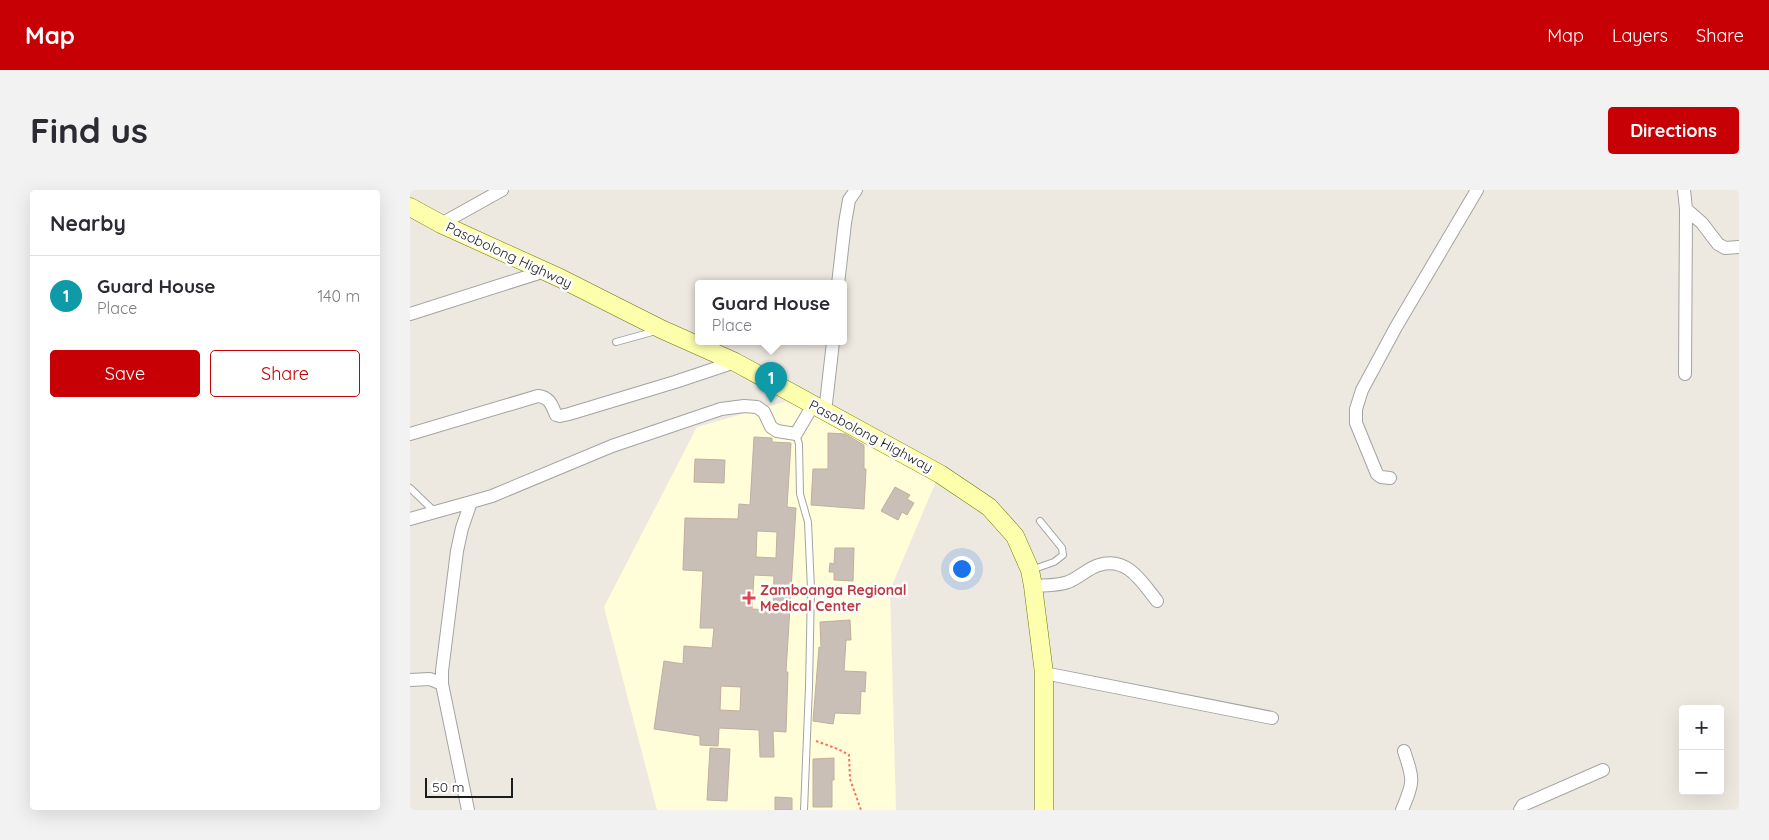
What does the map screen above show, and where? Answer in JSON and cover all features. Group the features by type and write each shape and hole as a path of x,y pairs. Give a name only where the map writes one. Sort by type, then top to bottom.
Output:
{"street":[{"path":"441,224 502,190"},
{"path":"1390,478 1381,477 1378,474 1356,423 1356,409 1362,390 1396,327 1477,190"},
{"path":"1684,190 1686,209 1685,374"},
{"path":"838,280 845,223 851,193"},
{"name":"Pasobolong Highway","path":"410,207 441,224 545,271 695,344"},
{"path":"1686,209 1702,223 1718,244 1725,248 1739,246"},
{"path":"410,314 545,271"},
{"name":"Pasobolong Highway","path":"697,345 735,362 940,474 989,507 1015,536 1031,578 1044,674 1044,810"},
{"path":"410,519 492,496 612,446 721,409 744,406 757,407 764,412 771,427 777,431 796,434 819,408 832,345"},
{"path":"410,434 538,396 547,398 556,415 560,416 735,362"},
{"path":"468,810 442,684 442,670 457,551 462,528 471,502"},
{"path":"1031,578 1067,583 1099,565 1113,563 1125,566 1134,572 1157,601"},
{"path":"1044,674 1272,718"},
{"path":"410,680 430,679 442,684"},
{"path":"1402,810 1412,781 1404,751"},
{"path":"1520,810 1523,805 1603,770"}],"lane":[{"path":"616,342 662,329"},
{"path":"796,434 799,444 800,494 808,522 810,589 808,737 804,810"},
{"path":"410,488 435,512"},
{"path":"1031,578 1063,555 1062,548 1040,521"}],"path":[{"path":"808,737 849,755 850,780 861,810"}],"shaded area":[{"name":"Zamboanga Regional Medical Center","path":"794,399 937,479 890,590 896,810 657,810 604,607 697,427"}],"building":[{"path":"828,433 845,434 864,445 864,469 866,469 864,509 811,505 813,469 828,469"},
{"path":"754,437 772,438 772,442 791,443 787,507 796,508 786,672 788,672 786,732 773,731 774,757 760,757 759,730 719,728 718,746 700,745 700,736 654,729 664,661 683,664 684,646 712,648 714,628 700,628 703,571 683,570 685,518 738,519 739,504 750,505","holes":["757,531 777,532 776,558 756,557","754,575 774,576 773,610 752,609","721,686 741,687 740,711 720,710"]},
{"path":"695,459 725,460 724,483 694,482"},
{"path":"895,487 910,495 907,499 914,503 907,515 902,512 898,520 881,511"},
{"path":"835,548 854,548 853,581 834,580 834,572 829,572 830,563 834,564"},
{"path":"850,620 851,640 846,640 844,671 866,672 865,692 861,691 860,714 835,713 833,724 813,721 819,647 821,648 820,622"},
{"path":"710,748 730,749 727,801 707,800"},
{"path":"834,758 832,807 813,807 813,759"},
{"path":"775,797 792,798 792,810 775,810"}],"place":[{"name":"Guard House","path":"771,403"},
{"name":"Zamboanga Regional Medical Center","path":"749,598"}]}
